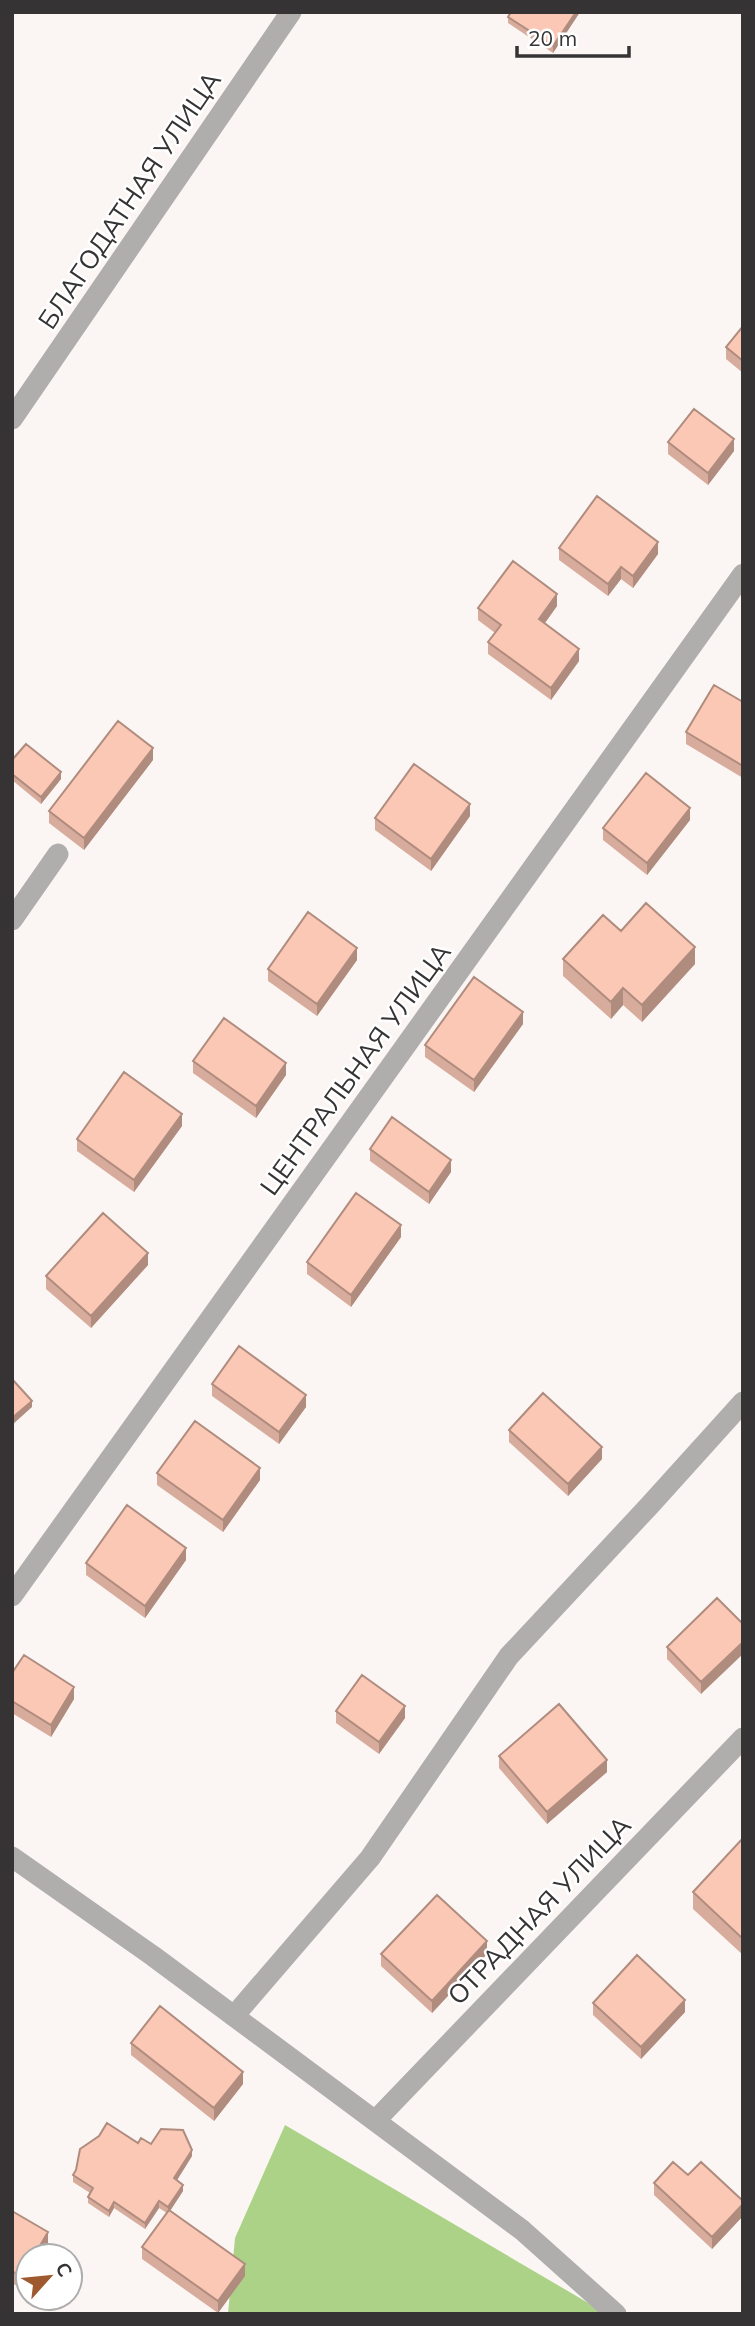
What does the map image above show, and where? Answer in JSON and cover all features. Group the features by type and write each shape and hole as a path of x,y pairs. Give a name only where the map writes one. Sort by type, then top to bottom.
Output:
{"street":[{"name":"БЛАГОДАТНАЯ УЛИЦА","path":"12,419 291,12"},
{"name":"ЦЕНТРАЛЬНАЯ УЛИЦА","path":"12,1596 743,574"},
{"path":"12,920 58,854"},
{"path":"234,2016 370,1858 509,1656 743,1402"},
{"name":"ОТРАДНАЯ УЛИЦА","path":"375,2121 743,1738"},
{"path":"12,1857 234,2016 522,2230 616,2314"}],"green space":[{"path":"285,2125 607,2314 228,2314 235,2238"}],"building":[{"path":"511,12 576,12 553,46 508,17"},
{"path":"743,326 743,361 726,347"},
{"path":"694,409 734,439 708,473 668,442"},
{"path":"597,496 658,542 633,576 621,567 608,584 559,548"},
{"path":"513,561 557,594 539,619 579,649 551,688 488,642 501,625 478,608"},
{"path":"714,685 743,702 743,766 686,732"},
{"path":"118,721 153,748 84,838 49,811"},
{"path":"26,744 61,772 41,797 12,774 12,760"},
{"path":"414,764 470,804 431,859 375,818"},
{"path":"646,773 690,808 647,863 603,828"},
{"path":"646,903 695,947 642,1005 623,988 611,1002 563,959 603,915 621,931"},
{"path":"308,912 357,948 317,1004 268,969"},
{"path":"474,977 523,1012 474,1080 425,1045"},
{"path":"224,1018 286,1063 256,1106 193,1061"},
{"path":"124,1072 182,1114 134,1180 77,1139"},
{"path":"392,1117 451,1160 429,1192 370,1149"},
{"path":"356,1193 401,1225 351,1295 307,1262"},
{"path":"103,1213 148,1253 91,1316 46,1276"},
{"path":"239,1346 306,1395 279,1432 212,1384"},
{"path":"12,1379 32,1401 12,1418"},
{"path":"543,1393 602,1447 568,1484 509,1430"},
{"path":"195,1421 260,1468 223,1520 157,1473"},
{"path":"127,1505 186,1548 145,1606 86,1563"},
{"path":"717,1598 743,1624 743,1642 701,1682 667,1647"},
{"path":"24,1655 74,1687 51,1725 12,1701 12,1673"},
{"path":"362,1675 405,1706 379,1742 336,1711"},
{"path":"559,1704 607,1760 547,1812 499,1756"},
{"path":"743,1838 743,1939 693,1892"},
{"path":"437,1895 487,1941 432,2001 381,1954"},
{"path":"637,1955 685,2000 641,2047 593,2003"},
{"path":"160,2006 243,2072 214,2108 131,2043"},
{"path":"107,2123 138,2143 141,2138 151,2144 161,2129 183,2130 192,2150 174,2178 183,2185 168,2207 159,2201 145,2223 114,2202 109,2211 88,2197 93,2188 73,2175 80,2149 99,2136"},
{"path":"673,2162 688,2175 701,2162 743,2201 712,2237 654,2183"},
{"path":"169,2210 245,2264 218,2301 142,2247"},
{"path":"12,2211 48,2232 42,2242 14,2242 14,2272"}]}
